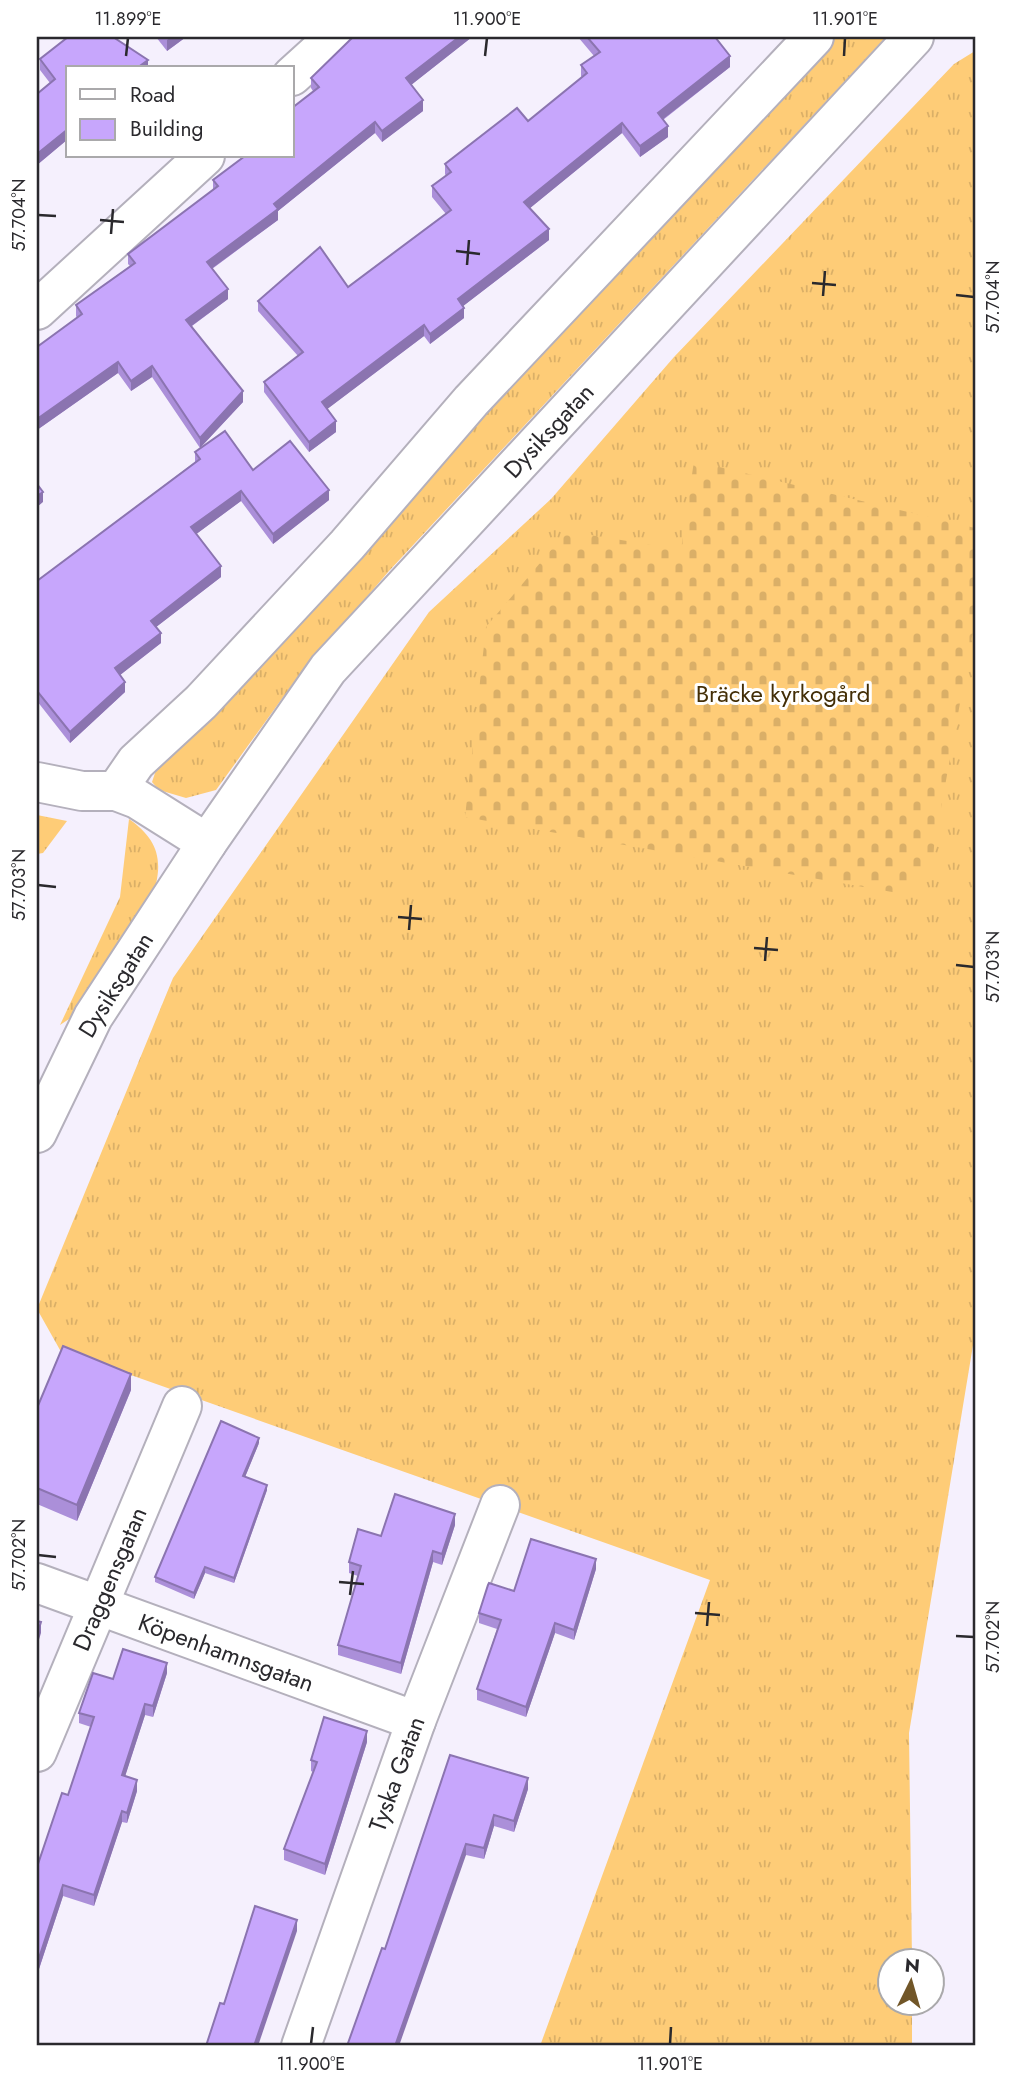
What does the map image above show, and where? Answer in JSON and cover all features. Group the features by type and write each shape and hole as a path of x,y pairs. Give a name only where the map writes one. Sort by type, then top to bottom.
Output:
{"street":[{"path":"294,74 335,37"},
{"path":"116,791 135,762 201,702 347,545 471,401 814,37"},
{"name":"Dysiksgatan","path":"37,1133 45,1089 207,843 328,669 914,37"},
{"path":"37,310 203,158"},
{"path":"37,782 82,791 116,791 137,799 207,843"},
{"name":"Draggensgatan","path":"37,1752 183,1406"},
{"name":"Tyska Gatan","path":"301,2046 416,1721 500,1505"},
{"name":"Köpenhamnsgatan","path":"37,1583 416,1721"}],"green space":[{"path":"833,37 886,37 389,571 294,682 216,790 186,798 159,790 152,782 157,767"},
{"path":"975,51 975,1333 909,1733 912,1946 876,1946 876,2016 912,2016 912,2046 540,2046 710,1580 60,1350 37,1309 173,978 429,612 551,499 674,357 954,64"},
{"name":"Bräcke kyrkogård","path":"694,461 975,528 975,620 930,869 898,893 465,817 486,627 567,531 681,550"},
{"path":"37,815 67,821 43,853 37,854"},
{"path":"129,819 144,832 154,847 158,864 156,884 69,1019 60,1025 120,897"}],"building":[{"path":"68,37 113,37 148,60 140,66 66,66 66,131 37,154 37,94 55,79 40,59"},
{"path":"353,37 459,37 406,78 423,100 382,131 375,122 274,204 278,209 207,262 228,289 186,320 243,391 200,438 152,366 131,381 118,362 37,419 37,347 82,314 76,305 135,263 128,254 218,186 213,180 242,158 294,158 294,106 319,87 311,78"},
{"path":"587,37 715,37 730,56 658,113 668,126 640,146 622,123 524,202 549,229 458,299 464,308 430,334 424,325 322,402 336,421 309,442 264,382 303,352 258,301 320,247 348,287 451,210 432,186 451,172 445,164 517,108 528,121 587,73 581,65 600,52"},
{"path":"225,431 253,470 290,441 329,490 273,534 241,491 191,527 221,566 151,621 161,633 115,668 125,682 70,732 37,691 37,581 200,459 195,452"},
{"path":"37,484 43,492 37,496"},
{"path":"63,1346 131,1374 77,1505 37,1488 37,1408"},
{"path":"221,1421 259,1438 243,1476 267,1485 234,1578 205,1567 194,1593 155,1577"},
{"path":"395,1494 455,1514 442,1554 433,1551 401,1663 338,1645 361,1566 349,1562 358,1529 381,1536"},
{"path":"531,1539 596,1559 574,1630 555,1623 526,1707 477,1689 501,1620 479,1613 489,1583 514,1591"},
{"path":"123,1649 167,1663 153,1706 145,1704 122,1775 137,1780 127,1813 122,1811 94,1895 63,1885 37,1964 37,1867 62,1793 68,1795 94,1717 79,1713 93,1673 113,1679"},
{"path":"324,1717 367,1731 325,1864 284,1849 317,1762 311,1760"},
{"path":"450,1755 528,1778 514,1821 494,1815 484,1848 466,1844 395,2046 347,2046 382,1948 385,1949"},
{"path":"255,1906 297,1920 254,2046 206,2046 220,2003 224,2004"}]}
